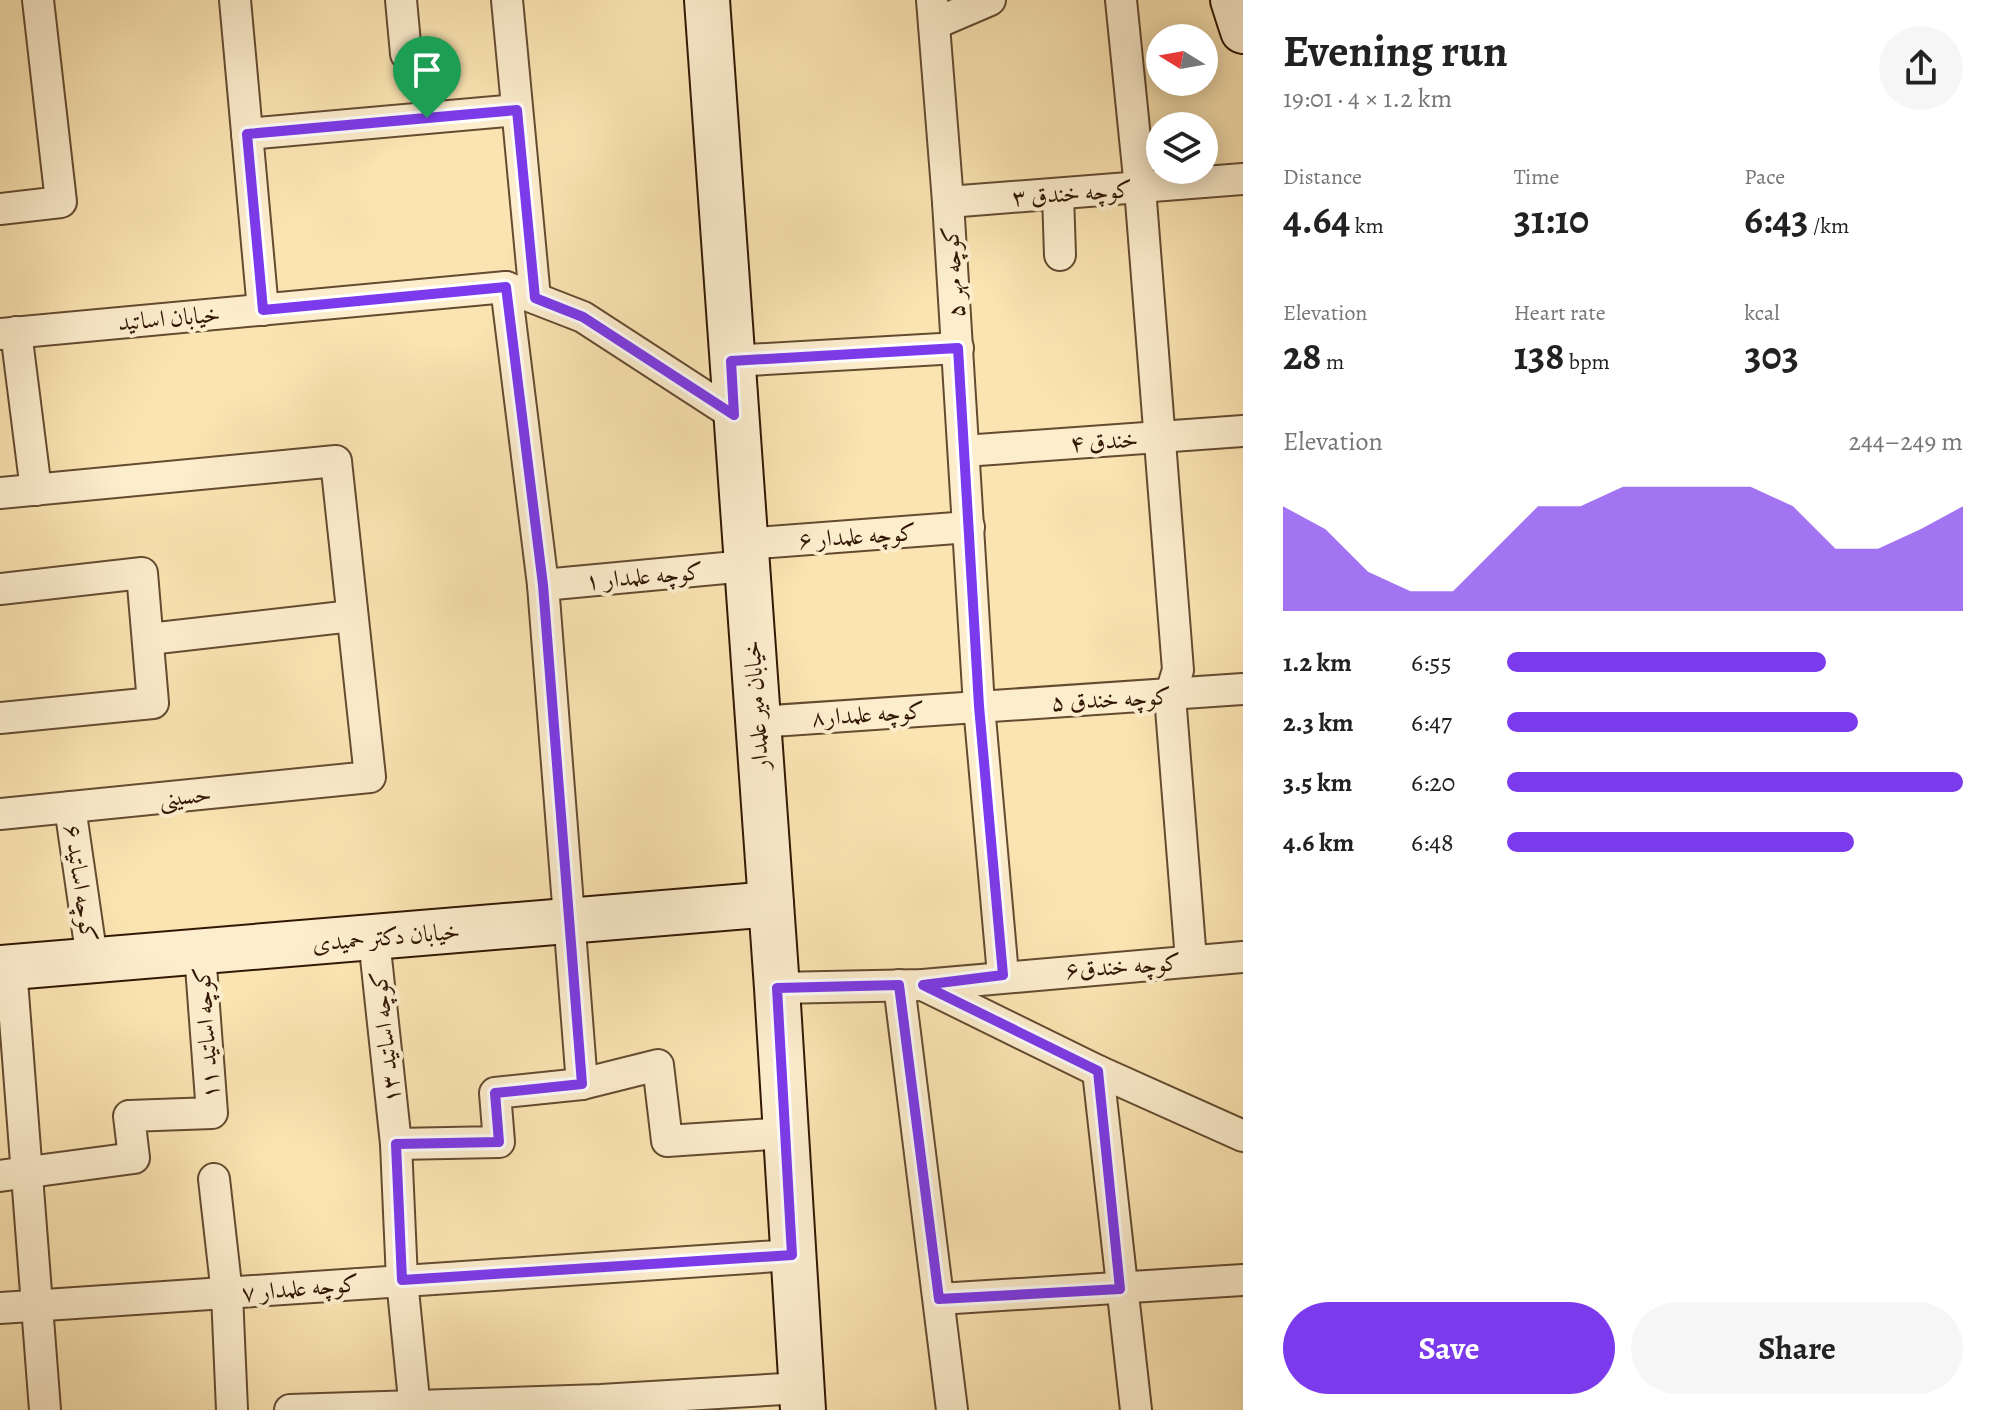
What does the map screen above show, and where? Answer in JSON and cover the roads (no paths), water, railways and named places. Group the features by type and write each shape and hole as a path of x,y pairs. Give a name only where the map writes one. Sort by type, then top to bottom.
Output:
{"street":[{"path":"0,209 61,202 38,0"},
{"path":"235,0 263,310"},
{"path":"401,0 406,54"},
{"path":"507,0 535,298"},
{"name":"خیابان میر علمدار","path":"707,0 777,988 802,1399"},
{"path":"933,12 990,0"},
{"path":"1121,0 1140,188 1157,436 1178,670 1170,696 1191,960"},
{"path":"1233,0 1243,31"},
{"name":"کوچه مهر ۵","path":"933,12 958,348 979,706 1003,975"},
{"path":"247,134 517,110"},
{"name":"کوچه خندق ۳","path":"948,202 1243,179"},
{"path":"1058,195 1060,255"},
{"path":"506,287 543,585 582,1084"},
{"name":"خیابان اساتید","path":"8,333 506,287 583,317 734,415"},
{"path":"8,333 36,490"},
{"path":"731,361 958,348"},
{"name":"خندق ۴","path":"964,451 1243,431"},
{"path":"0,493 336,461 352,616 149,639"},
{"name":"کوچه علمدار ۶","path":"745,555 969,527"},
{"name":"کوچه علمدار ۱","path":"543,585 745,555"},
{"path":"0,589 142,573 153,703 0,718"},
{"name":"حسینی","path":"0,814 370,777 352,616"},
{"name":"کوچه خندق ۵","path":"979,706 1243,689"},
{"name":"کوچه علمدار۸","path":"757,722 979,706"},
{"name":"کوچه اساتید ۶","path":"70,807 92,959"},
{"name":"خیابان دکتر حمیدی","path":"6,967 771,904"},
{"name":"کوچه اساتید ۱۳","path":"374,939 396,1144 402,1280 415,1407"},
{"name":"کوچه اساتید ۱۱","path":"14,1174 134,1158 129,1116 212,1113 200,953"},
{"name":"کوچه خندق۶","path":"777,988 911,985 1243,957"},
{"path":"6,967 14,1174 35,1307 45,1410"},
{"path":"952,1410 911,985 1243,1136"},
{"path":"396,1144 499,1142 495,1093 582,1084 658,1065 667,1141 785,1133"},
{"path":"1098,1071 1120,1289 1136,1410"},
{"path":"214,1179 227,1294 232,1410"},
{"name":"کوچه علمدار ۷","path":"0,1308 792,1255"},
{"path":"939,1299 1243,1280"},
{"path":"290,1410 802,1399"}]}
